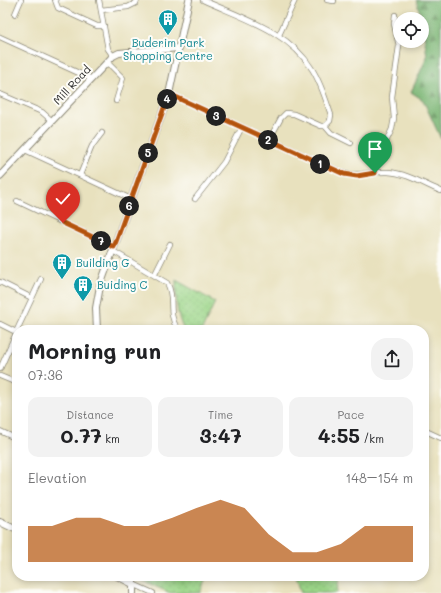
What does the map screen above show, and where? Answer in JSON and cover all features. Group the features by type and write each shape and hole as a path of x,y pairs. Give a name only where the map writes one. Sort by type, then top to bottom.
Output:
{"main road":[{"path":"97,325 97,299 169,94 189,0"},
{"path":"113,56 119,53 179,48"},
{"name":"Mill Road","path":"0,176 113,56"},
{"path":"0,522 12,528"},
{"path":"127,581 133,584 133,593"}],"street":[{"path":"15,14 21,0"},
{"path":"55,0 58,8 97,26 104,26"},
{"path":"99,0 108,48 113,56"},
{"path":"101,10 128,7 136,3 137,0"},
{"path":"203,0 279,35 302,55 313,70 331,115 330,121 325,126"},
{"path":"279,35 295,0"},
{"path":"326,0 334,1"},
{"path":"0,37 92,79"},
{"path":"375,173 374,167 392,129 394,118 392,98 399,48"},
{"path":"107,62 123,78 116,101"},
{"path":"0,94 42,112 52,122"},
{"path":"169,94 344,174 357,176 387,171 398,173 441,191"},
{"path":"269,140 280,118 286,113 294,114 317,125 325,126 331,133 351,143"},
{"path":"195,199 224,162 242,128"},
{"path":"80,175 92,146 102,133"},
{"path":"25,150 131,199"},
{"path":"17,201 114,249 164,280 171,290 171,316 176,325"},
{"path":"155,274 170,244"},
{"path":"20,325 41,279"},
{"path":"0,282 32,298"},
{"path":"0,324 12,329"},
{"path":"0,368 12,342"},
{"path":"0,376 12,382"},
{"path":"0,431 12,437"},
{"path":"429,432 441,438"},
{"path":"133,584 153,593"}],"green space":[{"path":"416,0 441,0 441,139 423,100 411,92 427,57 426,48 429,48 429,12 420,12"},
{"path":"176,280 215,302 204,325 182,325 176,300"},
{"path":"144,581 205,581 200,593 170,593"},
{"path":"297,581 338,581 337,593 301,593"}],"place":[{"name":"Buderim Park Shopping Centre","path":"168,36"},
{"name":"Building G","path":"62,280"},
{"name":"Buiding C","path":"83,302"}],"route":[{"path":"63,223 114,247 169,94 336,171 357,176 375,173"}]}
